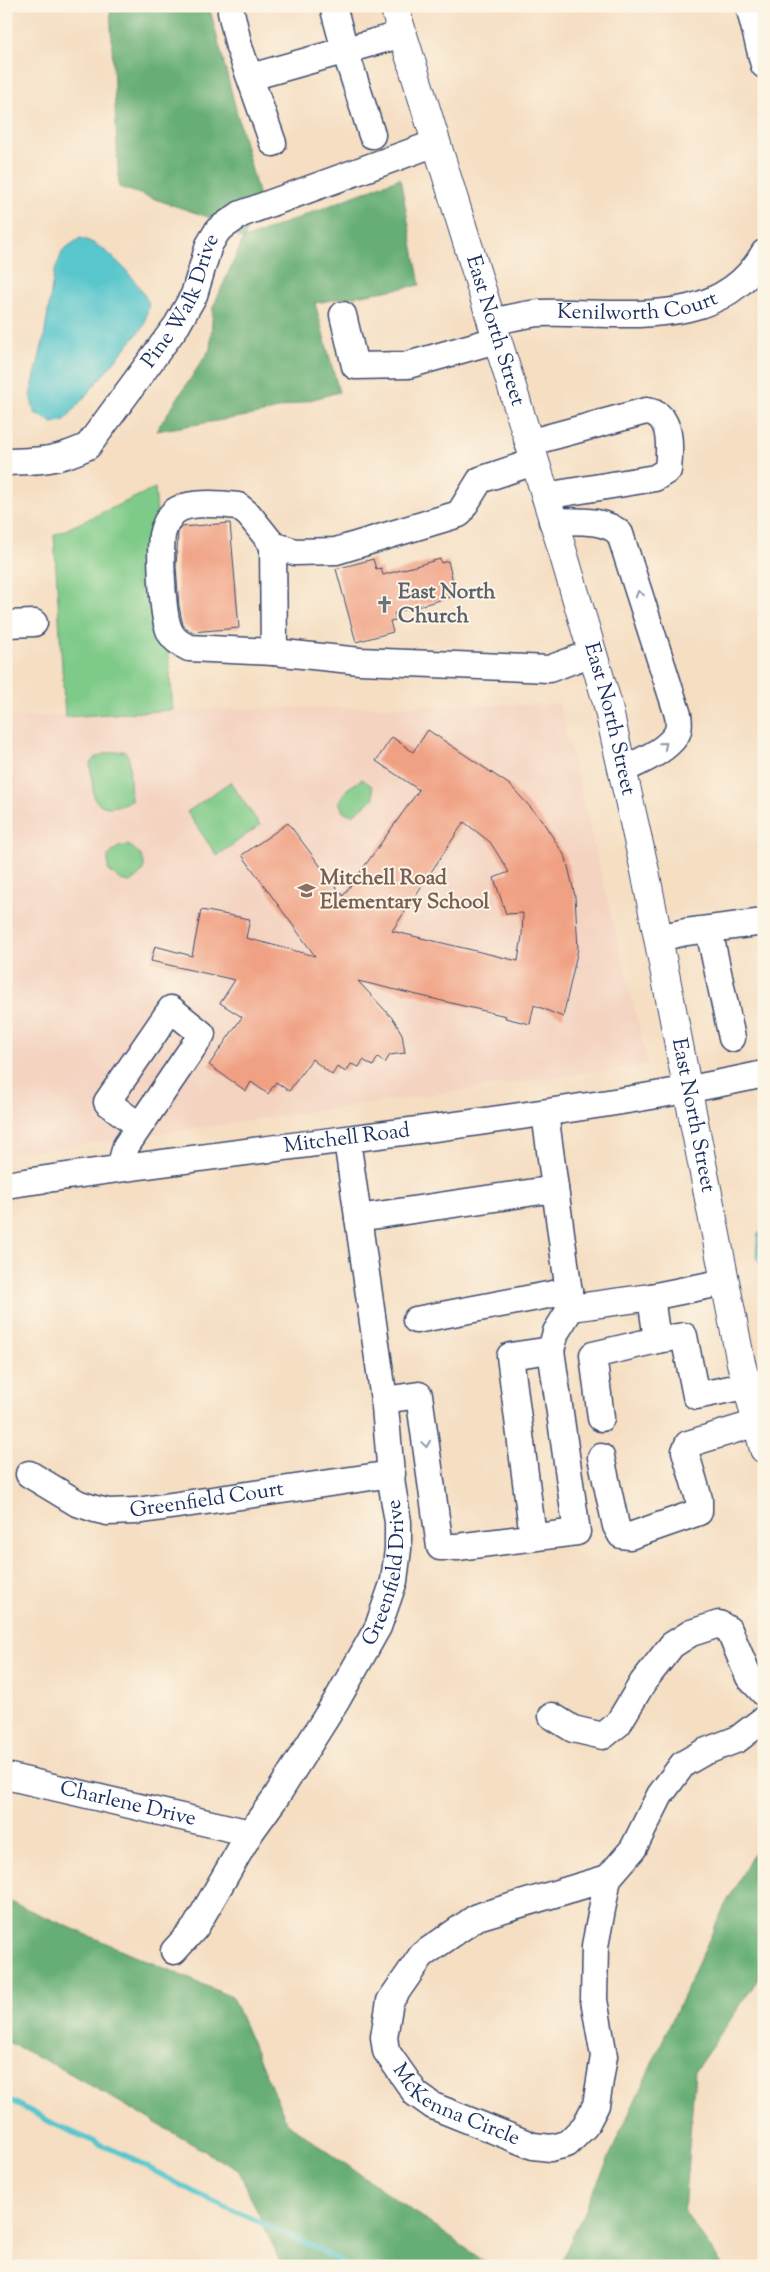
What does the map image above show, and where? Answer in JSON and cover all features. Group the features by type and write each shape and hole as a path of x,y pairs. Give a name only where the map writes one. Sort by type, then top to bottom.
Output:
{"main road":[{"name":"East North Street","path":"394,6 607,702 658,938 725,1282 756,1384 760,1436"}],"street":[{"path":"333,6 372,135"},
{"path":"749,6 764,65"},
{"path":"231,12 239,48 251,77 273,143"},
{"path":"251,77 403,34"},
{"name":"Pine Walk Drive","path":"6,462 52,460 67,456 88,446 177,325 194,295 209,245 218,230 241,214 436,143"},
{"name":"Kenilworth Court","path":"343,315 355,366 408,365 538,313 645,314 684,310 711,301 735,288 749,275 764,254"},
{"path":"549,509 624,484 663,475 668,470 670,450 664,419 656,412 646,411 531,453 480,480 459,514 336,551 295,552 272,545 249,515 238,506 188,506 176,511 166,521 162,535 162,577 168,627 179,643 189,648 274,652 360,661 549,669 592,653"},
{"path":"549,509 615,528 620,534 678,715 679,726 676,734 670,740 647,758 622,770"},
{"path":"272,545 274,652"},
{"path":"6,624 34,623"},
{"path":"658,938 764,922"},
{"path":"710,930 732,1038"},
{"name":"Mitchell Road","path":"6,1185 120,1168 545,1113 687,1090 764,1074"},
{"path":"384,1400 419,1395 440,1547 457,1547 577,1532 551,1350 556,1332 570,1300 545,1113"},
{"path":"120,1168 126,1146 139,1126"},
{"name":"Greenfield Drive","path":"174,1951 195,1928 250,1833 276,1797 332,1708 378,1626 394,1580 398,1549 392,1474 384,1400 347,1140"},
{"path":"358,1218 555,1189"},
{"path":"416,1320 570,1300 651,1297 725,1282"},
{"path":"651,1297 657,1340"},
{"path":"601,1418 593,1355 657,1340 684,1336 696,1396 756,1384"},
{"path":"533,1537 510,1356 551,1350"},
{"path":"601,1457 616,1526 621,1535 630,1536 699,1512 699,1499 685,1451 688,1444 760,1436"},
{"name":"Greenfield Court","path":"29,1474 77,1503 108,1512 136,1511 392,1474"},
{"path":"396,1512 435,1509"},
{"path":"552,1716 572,1729 603,1736 618,1724 643,1682 672,1645 691,1634 719,1624 729,1630 749,1676 764,1693"},
{"name":"McKenna Circle","path":"608,1878 477,1917 422,1955 390,2001 384,2037 386,2051 416,2094 433,2106 533,2146 551,2148 567,2144 585,2126 596,2105 604,2056 594,2000 595,1946 608,1878 633,1849 660,1795 683,1764 704,1752 738,1739 764,1719"},
{"name":"Charlene Drive","path":"6,1776 250,1833"}],"shaded area":[{"name":"Mitchell Road Elementary School","path":"559,704 648,1064 6,1155 6,718 173,710"}],"green space":[{"path":"110,6 209,6 259,197 244,239 400,178 420,285 315,303 339,392 259,414 156,431 210,349 213,307 243,240 208,217 119,187"},
{"path":"155,488 173,710 65,717 54,535"},
{"path":"125,751 129,758 131,800 121,805 106,807 94,798 90,763 101,755"},
{"path":"362,779 372,786 374,798 353,815 343,812 339,801 347,789"},
{"path":"230,782 260,825 217,856 187,812"},
{"path":"128,845 139,854 144,864 141,873 130,882 120,880 108,870 108,856 118,847"},
{"path":"764,1852 764,1960 759,1978 695,2071 684,2211 723,2266 559,2266 724,1907 754,1853"},
{"path":"6,1900 232,1997 287,2123 491,2266 282,2266 239,2171 64,2070 6,2041"}],"water":[{"path":"80,238 101,248 120,264 136,283 149,303 144,326 65,420 53,423 35,413 30,396 44,338 54,273 63,250"},
{"path":"764,1230 764,1272 756,1257 758,1234"}],"building":[{"path":"230,523 239,628 192,632 183,625 179,606 176,567 178,533 181,527"},
{"name":"East North Church","path":"373,559 376,569 381,568 383,575 440,559 441,563 448,561 455,590 449,591 451,597 394,613 396,620 390,621 393,632 356,642 336,569"},
{"path":"428,730 510,785 541,819 566,858 575,896 578,949 563,1017 534,1005 530,1024 505,1018 506,1016 358,981 394,1020 402,1034 405,1053 390,1055 385,1063 378,1057 373,1066 363,1060 359,1067 351,1064 346,1072 337,1067 332,1075 312,1059 289,1091 276,1082 268,1094 251,1082 246,1091 209,1065 242,1017 220,1003 235,980 151,961 155,946 192,956 201,910 250,919 246,938 315,956 242,855 288,823 343,896 419,790 376,761 392,737 413,752","holes":["464,822 490,842 509,872 494,878 506,914 523,913 518,961 392,931"]}],"waterway":[{"path":"6,2098 54,2124 125,2155 197,2194 313,2246 347,2266"}],"place":[{"name":"East North Church","path":"384,605"},
{"name":"Mitchell Road Elementary School","path":"306,891"}]}
